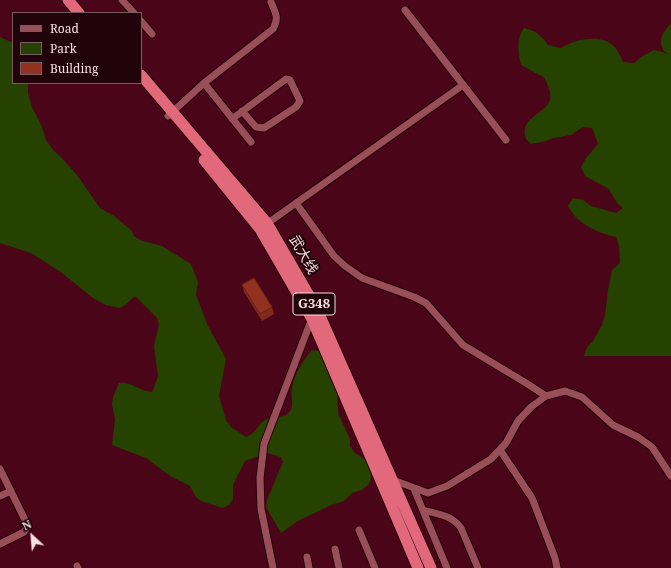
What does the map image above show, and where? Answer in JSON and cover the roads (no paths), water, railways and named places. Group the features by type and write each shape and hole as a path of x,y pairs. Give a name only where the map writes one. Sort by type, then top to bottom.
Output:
{"highway":[{"path":"68,0 78,12"},
{"path":"77,0 87,12"},
{"name":"武大线","path":"142,76 170,114 263,226 314,314 393,480 430,568"},
{"name":"武大线","path":"141,84 170,114"},
{"name":"武大线","path":"314,314 418,568"}],"street":[{"path":"122,0 133,12"},
{"path":"170,114 204,82 273,29 277,16 271,2"},
{"path":"405,10 506,140"},
{"path":"142,22 152,34"},
{"path":"232,119 242,110 286,79 290,80 300,101 296,107 264,128 256,127 242,110"},
{"path":"204,82 249,140 260,128"},
{"path":"263,226 463,85"},
{"path":"296,203 334,256 345,266 362,278 414,297 426,303 463,345 546,396"},
{"path":"273,568 261,509 260,478 264,444 314,314"},
{"path":"393,480 428,493 447,486 491,459 506,443 518,421 531,407 546,396 565,391 582,397 613,426 638,437 652,447 671,476"},
{"path":"500,450 532,498 557,568"},
{"path":"0,469 28,526 24,532 0,544"},
{"path":"414,489 447,568"},
{"path":"0,496 10,491"},
{"path":"423,510 451,518 457,522 478,568"},
{"path":"359,530 375,568"},
{"path":"334,550 339,568"},
{"path":"307,557 309,568"}]}
